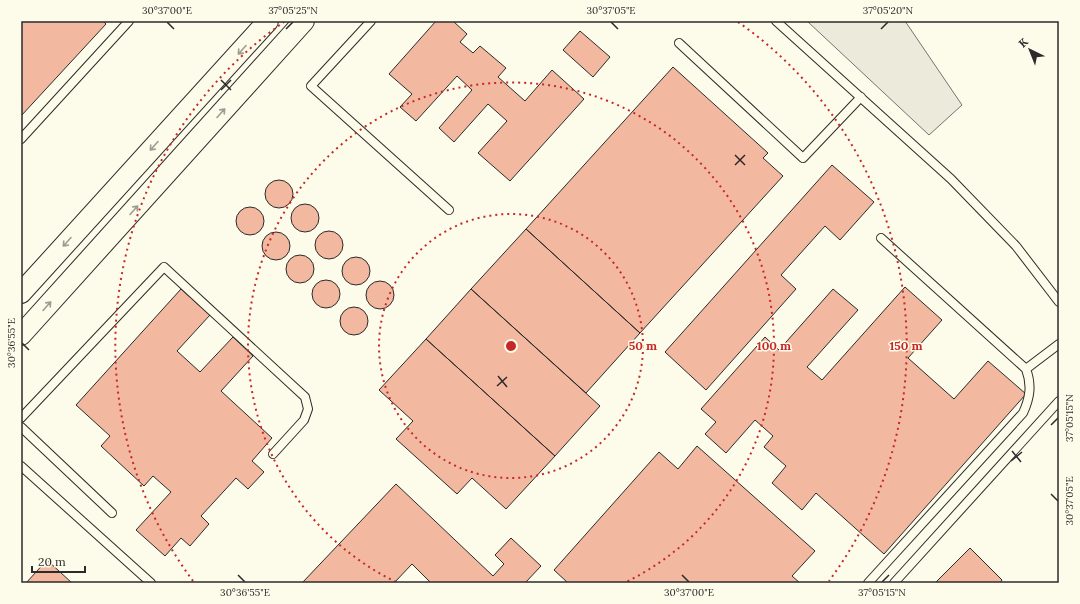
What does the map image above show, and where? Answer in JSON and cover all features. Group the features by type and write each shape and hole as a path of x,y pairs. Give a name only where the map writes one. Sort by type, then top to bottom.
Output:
{"street":[{"path":"21,292 268,21"},
{"path":"21,335 304,21"}],"lane":[{"path":"21,139 129,21"},
{"path":"371,21 311,86 449,210"},
{"path":"776,21 951,178 1016,246 1059,302"},
{"path":"679,43 803,158 861,97"},
{"path":"868,583 1023,413 1028,404 1030,393 1026,369 881,238"},
{"path":"21,418 164,267 305,397 308,409 304,420 273,454"},
{"path":"1026,369 1059,344"},
{"path":"894,583 1059,401"},
{"path":"21,427 112,513"},
{"path":"21,466 151,583"}],"shaded area":[{"path":"807,21 905,21 962,105 929,135"}],"building":[{"path":"21,21 103,21 106,24 21,116"},
{"path":"436,21 453,21 467,34 460,42 473,53 480,46 506,68 498,77 525,101 552,70 584,99 510,181 478,153 507,121 488,104 454,142 439,128 472,90 457,76 416,121 400,107 412,94 389,74"},
{"path":"580,31 610,57 593,77 563,50"},
{"path":"673,67 768,153 763,158 783,176 640,333 526,229"},
{"path":"832,165 874,202 840,240 825,226 781,275 796,289 706,390 665,352"},
{"path":"279,180 289,184 293,194 289,204 279,208 269,204 265,194 269,184"},
{"path":"305,204 315,208 319,218 315,228 305,232 295,228 291,218 295,208"},
{"path":"250,207 260,211 264,221 260,231 250,235 240,231 236,221 240,211"},
{"path":"526,229 640,333 586,393 471,289"},
{"path":"329,231 339,235 343,245 339,255 329,259 319,255 315,245 319,235"},
{"path":"276,232 286,236 290,246 286,256 276,260 266,256 262,246 266,236"},
{"path":"300,255 310,259 314,269 310,279 300,283 290,279 286,269 290,259"},
{"path":"356,257 366,261 370,271 366,281 356,285 346,281 342,271 346,261"},
{"path":"326,280 336,284 340,294 336,304 326,308 316,304 312,294 316,284"},
{"path":"380,281 390,285 394,295 390,305 380,309 370,305 366,295 370,285"},
{"path":"905,287 942,320 908,358 954,399 988,361 1026,394 884,554 816,493 802,510 772,483 786,466 764,447 773,436 755,420 726,453 705,434 716,422 701,409 765,337 779,350 833,289 858,310 807,367 822,380"},
{"path":"181,289 210,315 177,351 200,372 233,337 253,356 221,391 272,438 252,461 264,472 248,489 236,478 201,516 209,524 190,546 181,538 165,556 136,530 171,492 153,476 144,486 101,446 110,436 76,405"},
{"path":"471,289 600,406 555,456 426,339"},
{"path":"354,307 364,311 368,321 364,331 354,335 344,331 340,321 344,311"},
{"path":"426,339 555,456 506,509 472,478 457,494 396,439 413,421 379,390"},
{"path":"697,446 815,551 792,576 800,583 568,583 554,570 659,452 678,469"},
{"path":"396,484 493,576 504,564 495,555 511,538 541,566 525,583 431,583 412,564 394,583 302,583"},
{"path":"970,548 1002,580 1000,583 935,583"},
{"path":"47,560 72,583 26,583"}]}
